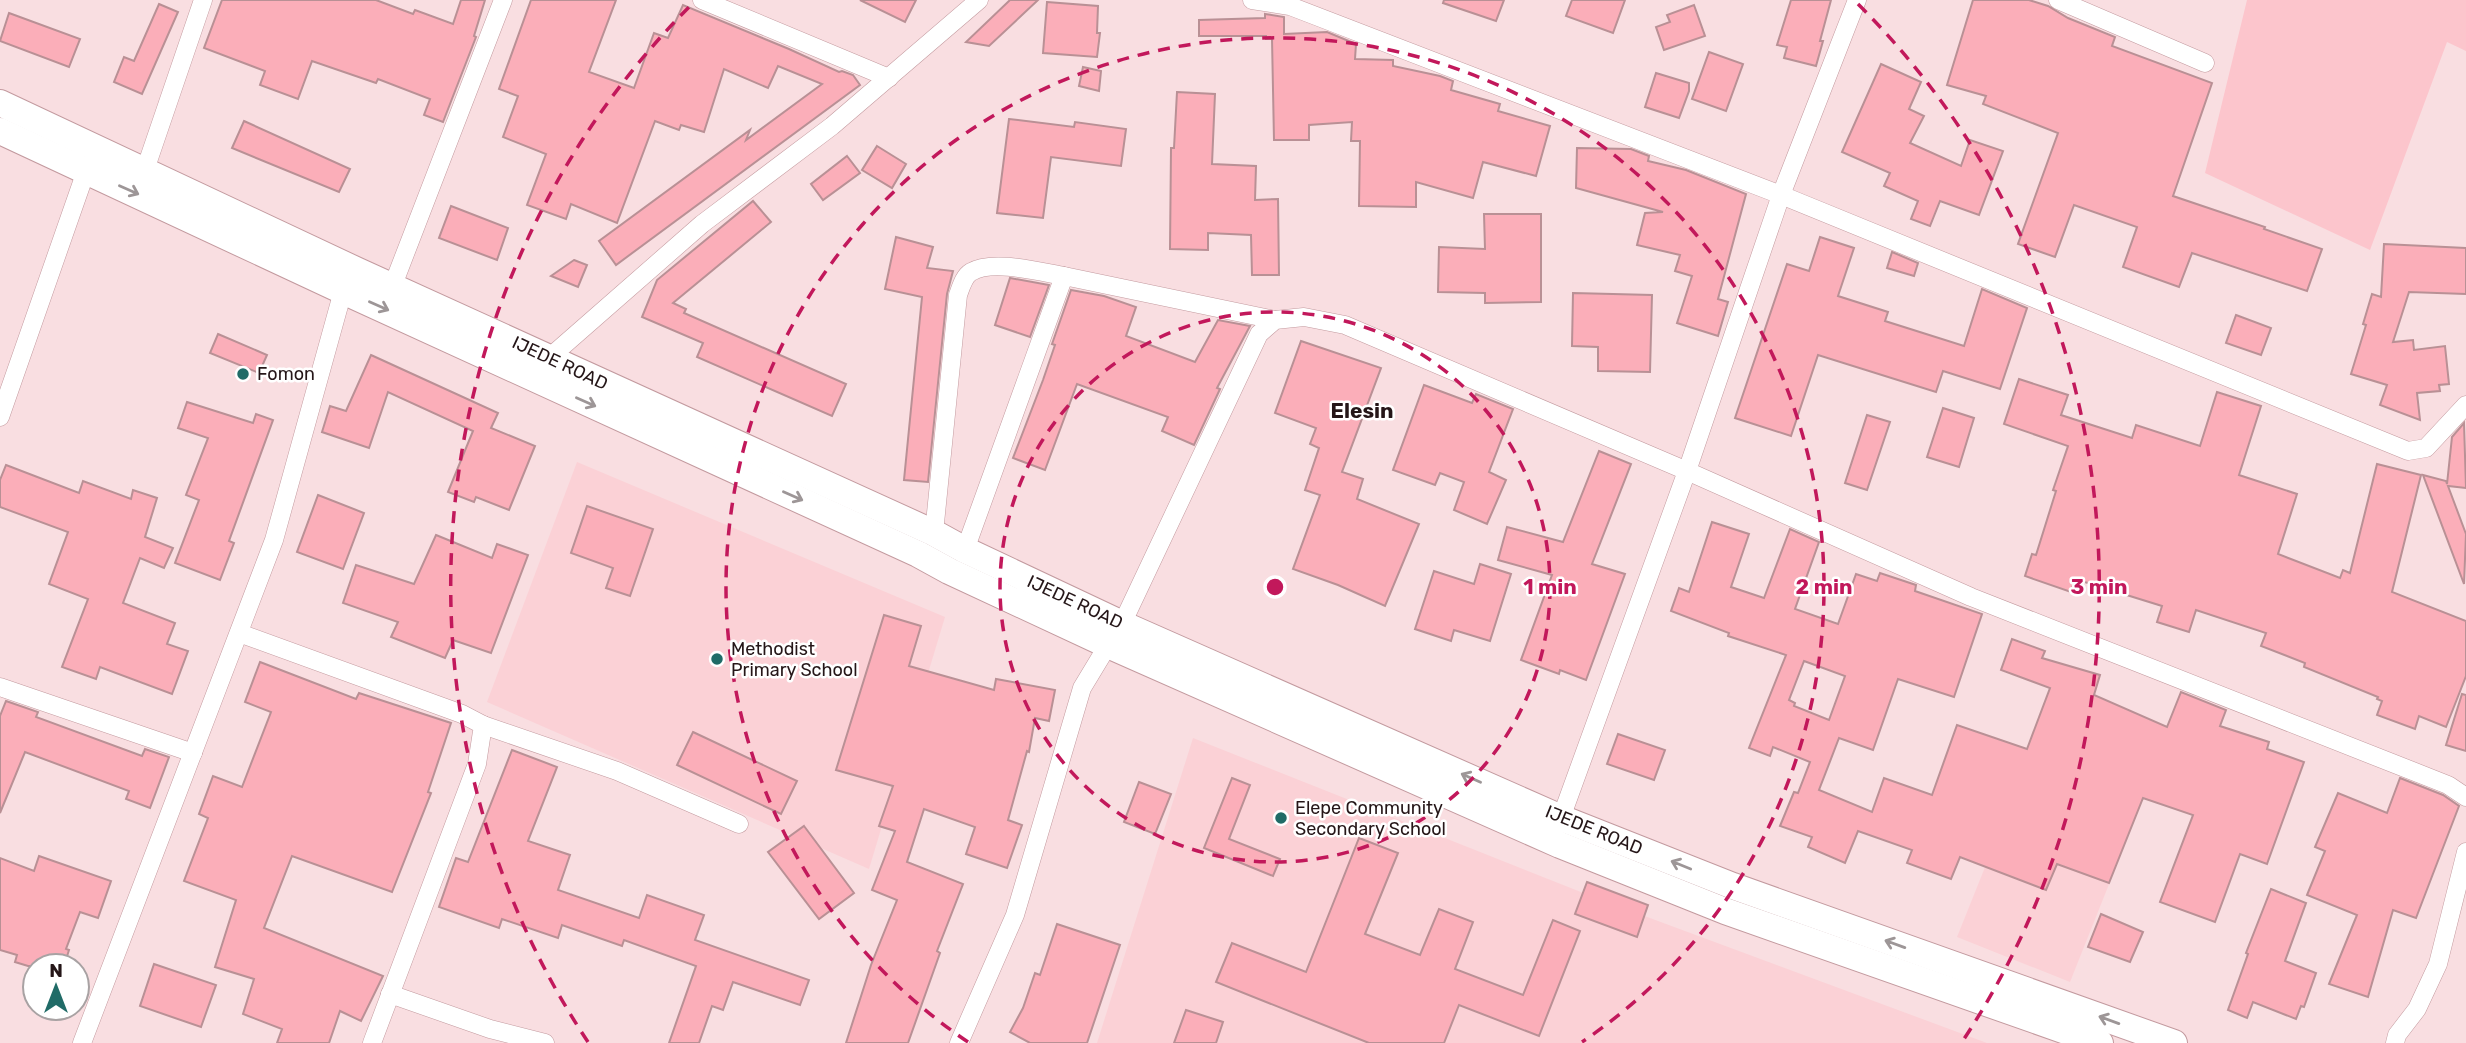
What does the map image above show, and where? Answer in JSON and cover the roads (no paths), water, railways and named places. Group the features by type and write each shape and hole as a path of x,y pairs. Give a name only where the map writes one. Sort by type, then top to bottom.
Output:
{"main road":[{"name":"IJEDE ROAD","path":"0,103 934,533 1115,634 1560,845 1725,911 2100,1043"},
{"name":"IJEDE ROAD","path":"0,131 918,554 949,571 1115,634 1733,886 2174,1043"},
{"path":"1725,911 1733,886"}],"street":[{"path":"145,170 203,0"},
{"path":"393,285 503,0"},
{"path":"702,0 889,78"},
{"path":"549,358 702,223 832,126 979,0"},
{"path":"1252,0 1290,6 1781,195 2409,451 2426,448 2466,405"},
{"path":"1561,818 1687,471 1781,195 1857,0"},
{"path":"2058,0 2205,63"},
{"path":"0,416 86,171"},
{"path":"934,533 958,295 969,272 1002,267 1064,276 1275,320 1304,317 1345,325 1687,471 1971,597 2448,785 2466,797"},
{"path":"965,550 1064,276"},
{"path":"82,1043 274,540 343,291"},
{"path":"959,1043 1015,915 1082,688 1115,634 1259,334 1275,320"},
{"path":"239,633 462,714 483,725 617,771 739,824"},
{"path":"0,687 193,753"},
{"path":"372,1043 477,764 483,725"},
{"path":"2395,1043 2397,1035 2417,1009 2438,964 2466,852"},
{"path":"390,994 490,1029 545,1043"}],"place":[{"name":"Fomon","path":"243,374"},
{"name":"Methodist Primary School","path":"717,659"},
{"name":"Elepe Community Secondary School","path":"1281,818"}],"district":[{"name":"Elesin","path":"1362,410"}]}
